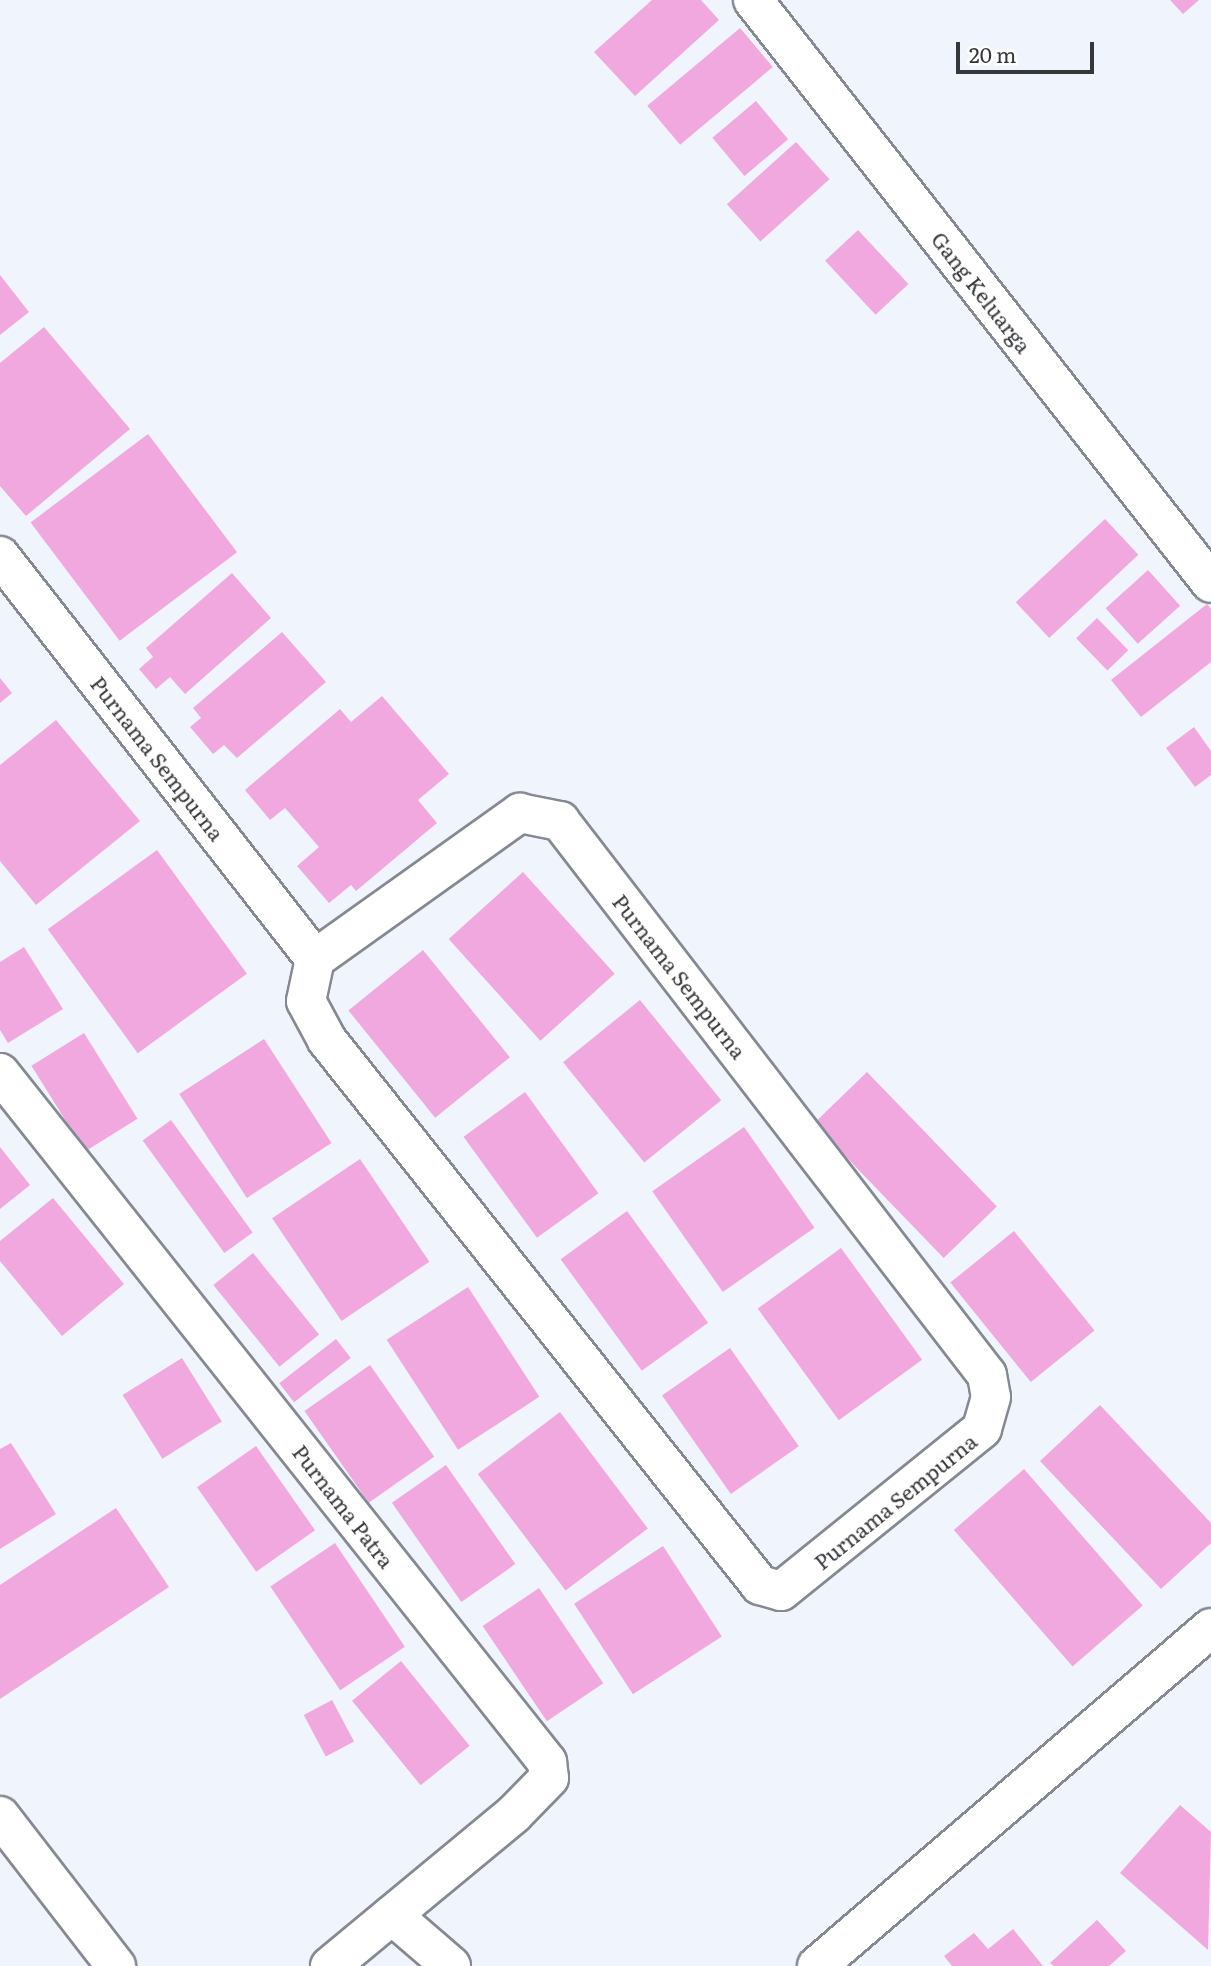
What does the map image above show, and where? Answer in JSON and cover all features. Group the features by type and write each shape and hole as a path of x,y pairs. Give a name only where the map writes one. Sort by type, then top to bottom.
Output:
{"street":[{"name":"Gang Keluarga","path":"752,0 1211,583"},
{"name":"Purnama Sempurna","path":"0,556 315,959 306,1002 327,1040 760,1585 781,1591 789,1588 982,1429 991,1397 987,1375 560,821 520,813 315,959"},
{"name":"Purnama Patra","path":"0,1073 547,1762 549,1778 514,1814 393,1915"},
{"path":"817,1966 1211,1628"},
{"path":"0,1816 116,1966"},
{"path":"330,1966 393,1915 451,1966"}],"building":[{"path":"652,0 701,0 719,20 635,96 594,52"},
{"path":"1170,0 1199,0 1183,14"},
{"path":"740,28 773,67 680,145 647,106"},
{"path":"756,101 788,139 744,176 712,138"},
{"path":"796,142 829,179 760,241 727,204"},
{"path":"858,230 908,284 876,315 825,261"},
{"path":"0,275 29,312 0,335"},
{"path":"44,327 130,429 26,516 0,486 0,363"},
{"path":"148,434 237,552 120,641 31,522"},
{"path":"1105,519 1138,555 1049,638 1016,602"},
{"path":"1148,570 1180,606 1138,644 1106,608"},
{"path":"232,573 271,618 185,694 170,677 156,689 139,669 153,657 146,648"},
{"path":"1207,604 1211,609 1211,662 1141,717 1111,680"},
{"path":"1097,618 1128,650 1107,671 1076,638"},
{"path":"282,632 326,682 237,758 224,745 213,754 190,727 201,718 193,708"},
{"path":"0,678 12,693 0,703"},
{"path":"382,696 449,774 418,800 437,823 356,891 351,885 329,903 297,866 319,847 285,808 270,820 245,790 340,709 351,722"},
{"path":"56,720 140,821 36,905 0,861 0,765"},
{"path":"1194,727 1211,751 1211,775 1195,787 1166,748"},
{"path":"157,850 247,974 138,1053 48,929"},
{"path":"523,872 615,974 540,1041 449,939"},
{"path":"24,947 63,1009 8,1043 0,1030 0,962"},
{"path":"423,950 510,1057 435,1118 348,1010"},
{"path":"640,1000 721,1100 644,1163 563,1062"},
{"path":"84,1033 138,1119 85,1152 31,1066"},
{"path":"264,1039 332,1143 247,1198 179,1094"},
{"path":"867,1072 997,1207 944,1258 814,1123"},
{"path":"525,1092 598,1193 537,1238 464,1137"},
{"path":"171,1120 253,1232 224,1253 143,1141"},
{"path":"744,1127 815,1228 723,1292 652,1191"},
{"path":"0,1147 30,1185 0,1209"},
{"path":"360,1159 429,1262 341,1321 272,1218"},
{"path":"53,1198 124,1284 62,1336 0,1261 0,1241"},
{"path":"627,1211 708,1323 642,1371 561,1259"},
{"path":"1014,1231 1095,1330 1031,1382 950,1283"},
{"path":"841,1248 922,1360 839,1420 758,1309"},
{"path":"253,1253 319,1335 279,1367 213,1285"},
{"path":"468,1287 539,1397 458,1450 387,1340"},
{"path":"336,1339 351,1358 294,1402 279,1383"},
{"path":"730,1348 799,1446 731,1494 662,1396"},
{"path":"182,1358 222,1422 162,1459 123,1395"},
{"path":"370,1365 434,1457 369,1503 304,1411"},
{"path":"1100,1405 1211,1523 1211,1543 1161,1589 1040,1461"},
{"path":"560,1412 648,1529 566,1591 478,1474"},
{"path":"11,1443 56,1514 0,1549 0,1449"},
{"path":"256,1446 315,1530 256,1572 197,1487"},
{"path":"446,1465 515,1564 461,1602 392,1503"},
{"path":"1024,1469 1143,1606 1073,1667 954,1530"},
{"path":"116,1508 169,1587 0,1699 0,1585"},
{"path":"335,1543 405,1647 340,1690 270,1587"},
{"path":"663,1546 722,1637 633,1694 574,1604"},
{"path":"539,1588 603,1683 547,1721 483,1626"},
{"path":"401,1661 470,1746 421,1785 352,1701"},
{"path":"332,1700 354,1741 326,1757 304,1715"},
{"path":"1180,1805 1211,1832 1208,1950 1120,1873"},
{"path":"1097,1920 1126,1951 1109,1966 1054,1966 1050,1963"},
{"path":"1013,1929 1043,1966 952,1966 944,1956 974,1933 988,1949"}]}
